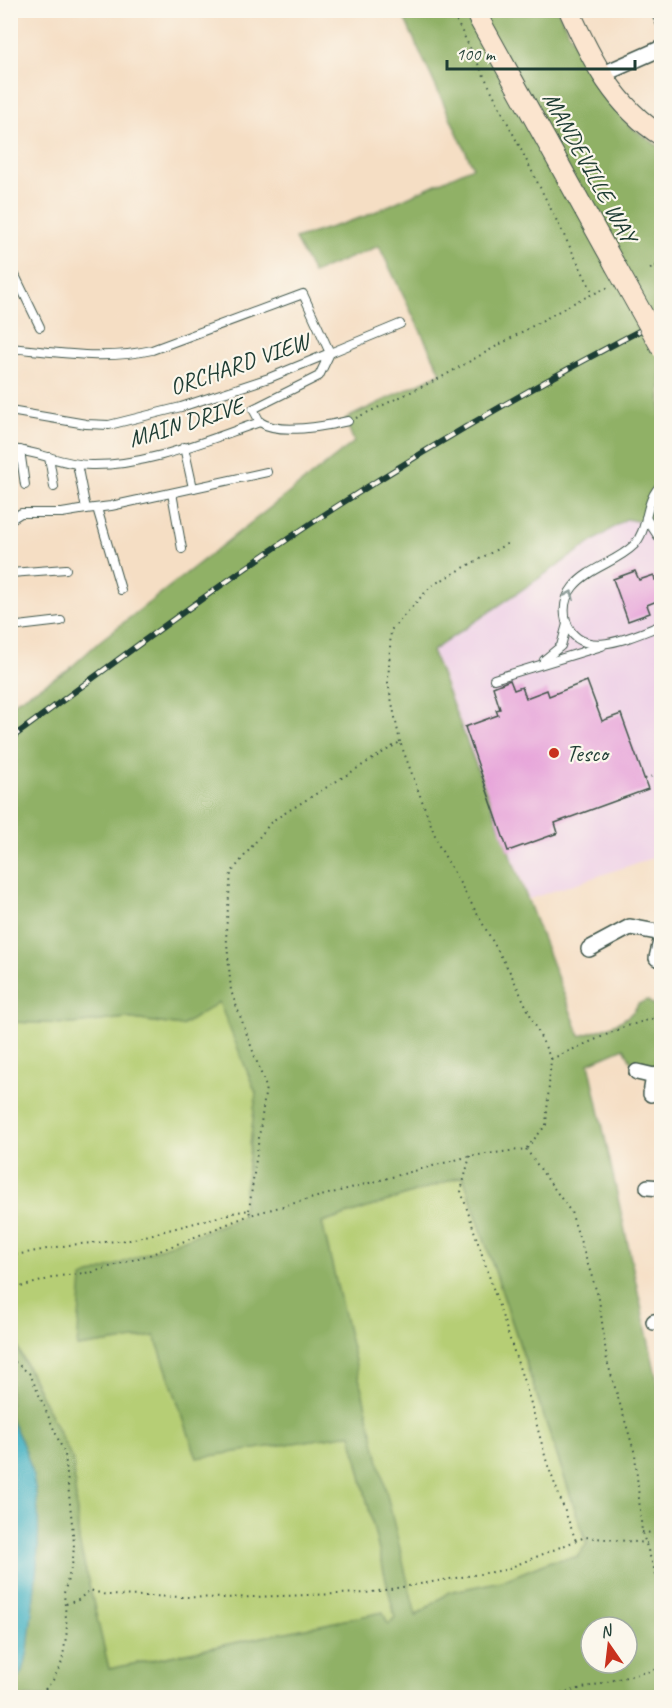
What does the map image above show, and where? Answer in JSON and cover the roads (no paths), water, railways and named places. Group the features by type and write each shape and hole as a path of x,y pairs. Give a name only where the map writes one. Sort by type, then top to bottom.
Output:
{"main road":[{"name":"MANDEVILLE WAY","path":"474,10 662,349"},
{"path":"569,10 601,75 625,106 662,136"}],"street":[{"path":"601,75 662,48"},
{"path":"589,949 609,941 630,927 662,935 657,958"},
{"path":"637,1072 658,1075 651,1094"}],"lane":[{"path":"654,10 662,27"},
{"path":"10,265 14,278 40,327"},
{"name":"ORCHARD VIEW","path":"10,348 87,356 126,356 152,350 303,294 330,353 269,378 109,425 86,424 10,411"},
{"path":"330,353 400,324"},
{"name":"MAIN DRIVE","path":"10,448 77,464 109,464 184,447 260,422 253,409 319,376 330,353"},
{"path":"260,422 270,429 326,426 348,422"},
{"path":"184,447 193,488"},
{"path":"20,450 25,485"},
{"path":"49,457 54,487"},
{"path":"77,464 86,509"},
{"path":"10,520 21,513 62,513 97,508 267,472"},
{"path":"606,645 585,644 572,633 564,611 567,597 574,585 634,546 646,518 649,500 662,484"},
{"path":"172,493 182,549"},
{"path":"97,508 121,590"},
{"path":"646,518 662,542"},
{"path":"10,573 66,569"},
{"path":"10,627 61,621"},
{"path":"535,665 550,657 561,646 567,624"},
{"path":"494,679 535,665 582,654 662,625"}],"water":[{"path":"10,1419 24,1447 33,1475 38,1532 28,1651 23,1672 11,1686"}],"railway":[{"path":"10,739 212,592 336,507 496,409 662,319"}],"place":[{"name":"Tesco","path":"554,753"}]}
